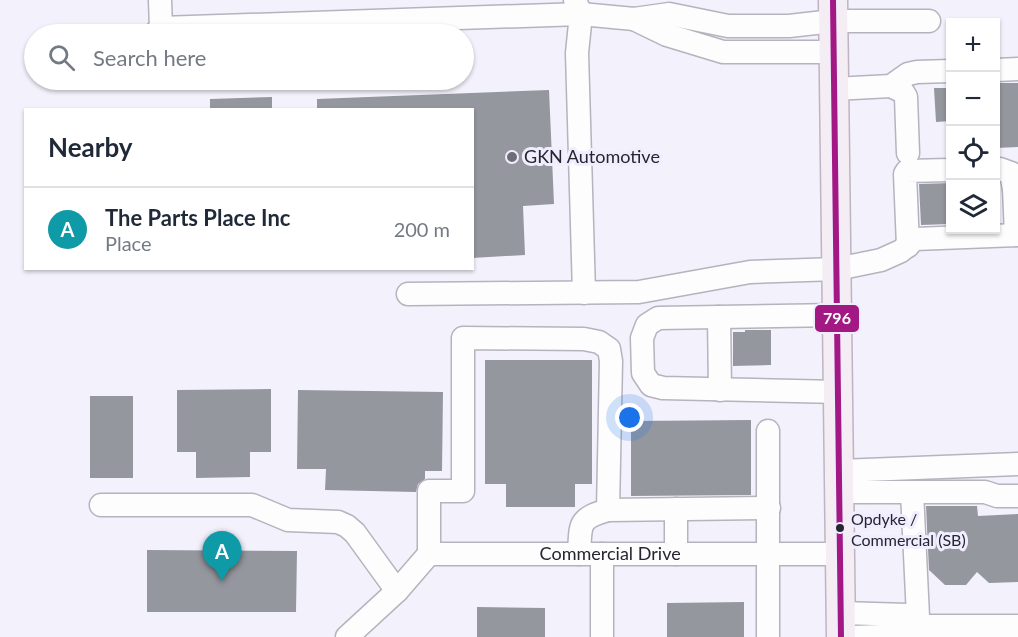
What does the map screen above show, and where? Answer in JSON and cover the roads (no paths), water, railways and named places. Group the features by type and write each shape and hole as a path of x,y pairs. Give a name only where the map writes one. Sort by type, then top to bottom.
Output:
{"main road":[{"path":"833,10 841,554 846,629"}],"street":[{"path":"158,24 160,0"},
{"path":"578,7 577,53 584,293"},
{"path":"280,24 578,7 634,19 667,35 723,52 834,52"},
{"path":"634,19 669,14 728,26 789,26 833,10 929,21"},
{"path":"1000,70 1018,69"},
{"path":"891,86 909,74 946,71"},
{"path":"834,89 891,86 903,92 906,97 908,153"},
{"path":"408,294 639,292 750,272 837,269 881,260 901,251 915,239 1017,235 1016,189 1011,174 1000,168"},
{"path":"908,246 905,174 907,171 946,170"},
{"path":"838,315 658,318 646,325 642,338 643,374 651,385 663,388 839,392"},
{"path":"718,317 720,390"},
{"path":"347,637 397,591 429,554 429,491 463,491 464,338 584,339 599,342 609,349 611,361 608,510"},
{"path":"768,431 768,637"},
{"path":"840,481 1018,464"},
{"path":"840,481 912,492 985,492 997,496 1018,496"},
{"path":"912,492 919,632"},
{"path":"101,505 252,504 288,520 338,522 355,533 397,591"},
{"path":"579,554 581,527 589,515 608,510 769,508"},
{"path":"676,509 676,554"},
{"name":"Commercial Drive","path":"429,554 841,554"},
{"path":"602,554 602,637"},
{"path":"846,629 908,615 919,632"},
{"path":"919,632 1018,626"}],"place":[{"name":"GKN Automotive","path":"512,157"},
{"name":"Opdyke / Commercial (SB)","path":"840,528"},
{"name":"The Parts Place Inc","path":"222,581"}]}
